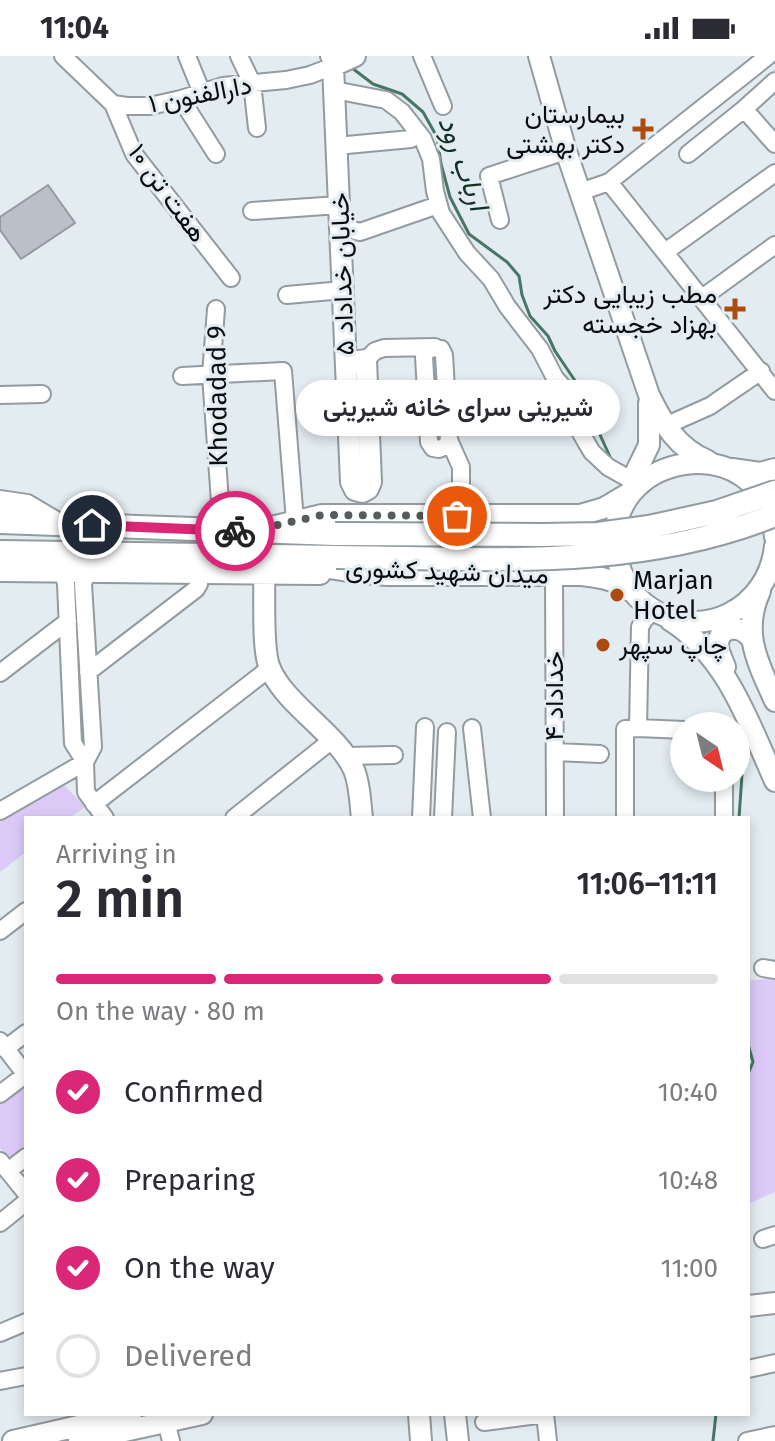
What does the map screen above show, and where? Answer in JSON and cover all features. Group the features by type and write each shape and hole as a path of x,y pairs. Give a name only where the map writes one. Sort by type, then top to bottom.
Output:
{"highway":[{"path":"0,522 337,535 598,534 694,518 775,492"},
{"path":"0,552 249,556 337,535 527,558 601,556 698,540 743,528 775,515"}],"main road":[{"path":"331,61 355,56"},
{"path":"539,56 566,151 649,395 665,426 683,447 744,478 761,496 771,517 775,537"},
{"name":"خیابان خداداد ۵","path":"331,61 343,290 356,361 351,504 337,535"},
{"path":"649,395 649,445 617,527 617,559 629,587 700,644 736,693"},
{"name":"میدان شهید کشوری","path":"251,531 322,515 337,535 461,516 571,515 598,511 636,484 675,465 699,462 770,468"},
{"path":"0,501 27,505 59,524"},
{"path":"571,515 594,523 605,541 604,556 600,562 582,575"},
{"path":"775,546 771,570 754,609 752,640 775,701"},
{"path":"0,563 98,562 160,554"},
{"name":"میدان شهید کشوری","path":"249,556 387,575 582,575 618,583 652,608 678,620 693,622 723,617 749,601 771,570"},
{"path":"0,571 387,575"},
{"path":"264,574 266,651 270,668 280,685 353,767 362,816"},
{"path":"739,712 736,693 718,650 719,640 725,632 737,628 746,631 752,640"},
{"path":"750,739 775,781"},
{"path":"750,1299 775,1296"},
{"path":"750,1306 775,1303"},
{"path":"13,1441 122,1416"},
{"path":"79,1441 168,1431 198,1416"},
{"path":"419,1416 419,1441"},
{"path":"455,1416 458,1441"}],"street":[{"path":"63,56 113,104"},
{"path":"187,56 202,93"},
{"path":"239,56 252,83 257,128"},
{"path":"422,56 443,106"},
{"path":"580,192 609,182 768,56"},
{"name":"دارالفنون ۱","path":"113,104 150,106 223,86 286,80 310,75 331,61"},
{"path":"688,154 775,81"},
{"path":"334,90 382,99 399,108 423,139 431,159 438,205 463,248 494,284 540,349 555,378 572,397 581,433 589,447 608,467 636,484"},
{"path":"181,99 216,154"},
{"name":"هفت تن ۱۰","path":"113,104 134,154 231,278"},
{"path":"744,109 775,144"},
{"path":"336,146 411,139"},
{"path":"500,220 489,176 566,151"},
{"path":"665,252 775,173"},
{"path":"609,182 775,391"},
{"path":"252,211 339,209 348,227 360,232 438,205"},
{"path":"702,298 775,245"},
{"path":"287,295 343,290"},
{"name":"Khodadad 9","path":"216,309 211,375 222,530"},
{"path":"356,361 384,348 441,349 444,355 449,440 461,467 461,516"},
{"path":"182,376 283,371 295,521"},
{"path":"665,426 710,406 761,371"},
{"path":"0,395 42,394"},
{"path":"59,572 66,580 73,743 85,762"},
{"path":"91,572 83,584 93,747 85,762 86,792 100,811 270,668"},
{"path":"88,672 196,589 200,573"},
{"name":"خداداد ۴","path":"554,575 555,816"},
{"path":"638,728 640,627 652,608"},
{"path":"0,673 68,621"},
{"path":"421,816 425,727"},
{"path":"472,728 482,816"},
{"path":"625,816 625,729 670,729"},
{"path":"443,816 447,732"},
{"path":"237,816 332,740"},
{"path":"555,752 600,754"},
{"path":"346,756 394,755"},
{"path":"0,811 85,762"},
{"path":"724,792 724,816"},
{"path":"0,931 24,913"},
{"path":"24,1034 3,1045 24,1072"},
{"path":"0,1094 24,1076"},
{"path":"24,1158 4,1166 24,1191"},
{"path":"0,1223 24,1204"},
{"path":"0,1333 24,1323"},
{"path":"750,1369 775,1363"},
{"path":"0,1381 24,1376"},
{"path":"484,1422 530,1416"},
{"path":"545,1416 548,1441"},
{"path":"747,1441 775,1435"}],"shaded area":[{"path":"64,785 85,807 73,816 24,816 24,854 0,872 0,822"},
{"path":"775,978 775,1192 750,1203 750,1069 753,1062 750,1051 750,981"},
{"path":"24,1084 24,1149 9,1160 0,1148 0,1101"}],"building":[{"path":"48,185 75,223 21,259 0,230 0,217"}],"waterway":[{"name":"ارباب رود","path":"352,68 373,84 402,94 423,112 437,137 450,197 469,234 507,262 519,276 530,316 548,336 584,394 611,459"},
{"name":"ارباب رود","path":"739,816 741,792"},
{"name":"ارباب رود","path":"750,1051 753,1062 750,1069"},
{"name":"ارباب رود","path":"713,1441 716,1416"}],"way so far":[{"path":"235,531 251,531 322,515 457,516"}],"place":[{"name":"بیمارستان دکتر بهشتی","path":"643,129"},
{"name":"مطب زیبایی دکتر بهزاد خجسته","path":"735,309"},
{"name":"شیرینی سرای خانه شیرینی","path":"457,516"},
{"name":"Marjan Hotel","path":"617,595"},
{"name":"چاپ سپهر","path":"603,645"}],"route":[{"path":"92,525 235,531"}]}
